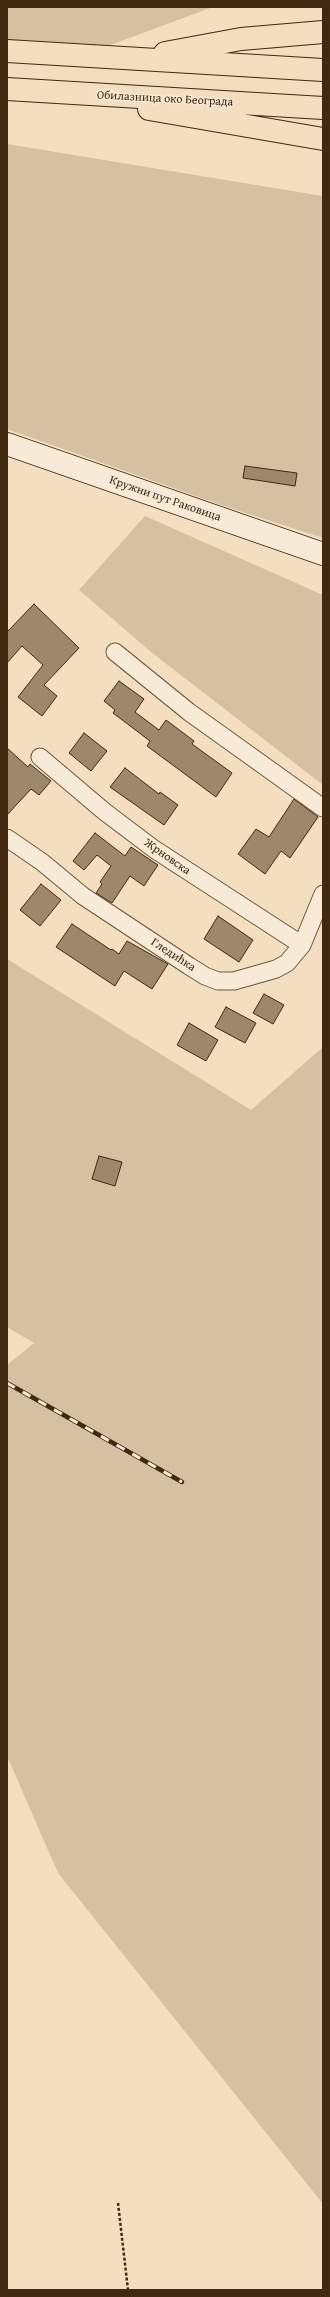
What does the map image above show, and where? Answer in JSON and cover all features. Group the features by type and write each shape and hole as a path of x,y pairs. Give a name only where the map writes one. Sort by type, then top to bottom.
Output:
{"highway":[{"path":"131,60 241,39 323,32"},
{"path":"7,51 131,60 323,70"},
{"name":"Обилазница око Београда","path":"7,89 323,108"},
{"path":"82,94 180,116 323,139"}],"main road":[{"name":"Кружни пут Раковица","path":"7,444 323,554"}],"street":[{"path":"115,652 189,712 323,808"},
{"name":"Жрновска","path":"40,757 105,812 154,849 302,945"},
{"name":"Гледићка","path":"7,838 42,862 82,896 211,979 234,981 276,969 292,958 302,945 323,894"}],"path":[{"path":"118,2203 128,2290"}],"shaded area":[{"path":"7,7 213,7 70,60 7,55"},
{"path":"7,144 323,196 323,538 221,505 7,429"},
{"path":"145,516 323,595 323,785 151,652 79,590"},
{"path":"7,959 251,1110 323,1047 323,2204 58,1873 7,1756 7,1365 34,1343 7,1327"}],"building":[{"path":"245,466 297,473 295,486 243,478"},
{"path":"34,604 79,648 44,685 57,696 42,716 18,697 43,665 22,646 7,663 7,632"},
{"path":"119,681 144,699 135,712 159,730 166,720 194,741 192,744 232,773 216,797 147,746 150,741 113,713 115,710 104,701"},
{"path":"84,733 107,751 91,771 69,753"},
{"path":"7,748 28,767 30,764 51,781 39,795 31,789 7,815"},
{"path":"125,768 159,794 160,792 178,805 164,825 110,787"},
{"path":"294,799 318,817 290,858 281,851 265,874 238,854 256,829 269,837"},
{"path":"95,833 125,856 131,847 158,865 144,886 130,876 112,903 96,893 102,884 100,882 111,866 97,855 84,870 73,861"},
{"path":"41,884 61,900 40,926 20,910"},
{"path":"218,916 253,940 239,962 204,939"},
{"path":"72,924 119,954 127,941 168,964 152,989 124,971 115,986 56,947"},
{"path":"264,994 284,1005 273,1024 253,1013"},
{"path":"226,1007 256,1023 245,1043 215,1027"},
{"path":"189,1023 218,1040 206,1061 177,1045"},
{"path":"99,1156 122,1162 115,1186 92,1179"}],"railway":[{"path":"7,1383 182,1482"}]}
